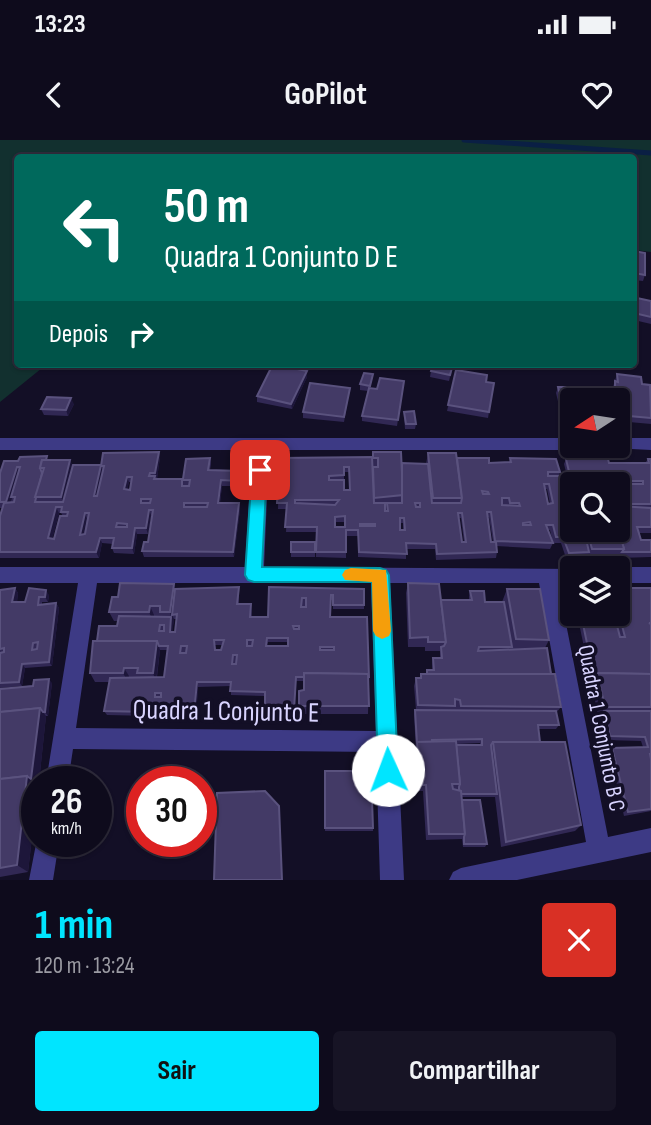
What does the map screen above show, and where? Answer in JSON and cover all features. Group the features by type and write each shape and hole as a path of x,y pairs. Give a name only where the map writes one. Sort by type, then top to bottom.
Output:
{"street":[{"path":"0,444 560,444"},
{"path":"254,575 261,444"},
{"path":"630,444 651,444"},
{"path":"60,766 89,574"},
{"path":"0,575 560,575"},
{"path":"380,575 392,880"},
{"name":"Quadra 1 Conjunto B C","path":"547,575 599,851"},
{"path":"630,575 651,575"},
{"name":"Quadra 1 Conjunto E","path":"64,738 387,742"},
{"path":"461,880 651,839"},
{"path":"41,880 45,857"}],"green space":[{"path":"0,140 651,140 651,252 637,250 637,154 14,154 14,368 42,368 0,402"}],"building":[{"path":"637,252 645,253 645,275 637,274"},
{"path":"637,298 651,301 651,317 637,314"},
{"path":"271,368 307,371 291,404 257,396"},
{"path":"432,368 452,368 450,375 431,371"},
{"path":"456,370 487,375 486,382 494,383 489,412 448,405"},
{"path":"364,373 373,374 370,386 360,384"},
{"path":"617,374 641,377 642,384 650,385 651,418 630,416 630,388 615,388 615,381 618,382"},
{"path":"380,378 404,381 398,420 362,416 369,388 377,389"},
{"path":"310,383 350,388 344,417 303,412"},
{"path":"558,387 591,388 560,388 560,395"},
{"path":"47,397 71,398 66,410 41,409"},
{"path":"414,411 416,424 406,424 404,412"},
{"path":"159,452 155,473 150,473 149,476 155,476 154,479 183,479 186,459 210,458 208,470 240,471 239,481 221,480 218,503 239,503 233,552 142,551 144,542 148,542 153,510 149,510 146,528 135,528 132,548 112,548 114,538 100,538 96,552 0,552 0,516 4,503 14,502 15,497 11,497 20,467 17,467 6,502 0,502 0,473 4,461 18,461 20,457 47,456 46,460 42,460 42,473 35,502 63,502 73,465 101,465 94,496 97,496 104,466 101,466 103,453","holes":["127,477 132,477 130,490 124,489","182,480 190,480 189,486 182,486","141,499 151,499 150,503 141,503","184,503 208,503 207,507 184,507","56,507 62,507 61,512 68,512 67,516 60,516 54,539 48,538","85,513 89,513 85,534 80,535","117,523 127,524 127,527 116,527"]},
{"path":"373,452 401,452 403,495 374,498 373,467 378,467 378,458 373,458"},
{"path":"428,453 456,453 462,498 433,498"},
{"path":"372,457 374,503 385,503 385,511 388,511 387,503 402,503 402,463 428,464 432,503 461,503 457,458 489,458 489,463 511,462 510,458 556,459 560,472 548,472 548,476 560,476 560,537 556,537 553,525 546,525 553,543 495,541 491,512 487,512 491,542 496,542 497,552 437,554 436,544 406,543 407,554 359,552 358,530 346,530 346,552 316,552 317,527 285,527 287,503 277,503 279,458","holes":["344,467 349,467 350,490 344,490 344,480 329,480 329,476 344,475","544,484 549,484 553,503 548,504","502,498 509,498 510,503 519,503 520,506 502,505","295,500 339,500 335,505 295,503","458,513 462,513 466,542 462,542","345,516 345,527 335,527 335,517","400,518 404,518 405,530 400,530"]},
{"path":"566,459 649,463 648,459 651,459 651,504 630,504 630,484 643,484 643,481 630,481 630,472 569,472"},
{"path":"42,460 70,460 61,497 35,497 44,468 40,468"},
{"path":"630,507 651,508 651,527 637,527 641,540 651,540 651,552 622,552 622,542 630,542"},
{"path":"291,542 315,542 315,552 291,552"},
{"path":"565,542 587,542 589,552 569,553"},
{"path":"590,542 622,542 624,549 592,549"},
{"path":"120,583 174,584 170,612 160,612 160,606 150,606 149,612 109,612 112,597 118,597"},
{"path":"408,583 439,584 446,642 428,642 428,637 410,638"},
{"path":"239,587 237,604 251,604 250,617 268,617 269,587 364,589 364,605 333,605 331,595 330,617 367,617 369,678 368,674 304,673 304,677 296,677 294,710 265,710 265,692 230,691 231,682 197,682 194,713 104,711 110,678 164,677 168,646 159,646 157,641 97,641 99,626 117,626 119,616 171,617 170,632 175,632 177,614 172,615 175,589","holes":["302,598 306,598 306,607 301,607","267,638 288,638 288,646 266,646","214,640 224,640 221,650 215,650","247,640 253,640 252,646 247,646","181,646 187,646 186,653 180,653","320,647 334,647 334,650 320,650","233,655 237,655 236,664 232,664"]},
{"path":"15,588 12,602 25,602 29,588 46,590 45,597 39,597 38,605 56,603 49,662 22,664 19,682 0,683 0,653 4,652 4,648 0,649 0,590","holes":["38,642 37,649 32,650 33,643"]},
{"path":"630,588 651,588 651,674 597,673 594,677 583,626 617,626 620,637 625,637 622,626 630,626"},
{"path":"507,589 540,589 549,640 516,639"},
{"path":"470,591 484,591 485,602 504,602 512,647 479,647 478,651 547,648 551,674 427,674 427,670 434,670 433,658 442,658 441,647 446,642 441,600 472,600"},
{"path":"93,641 157,641 153,673 137,673 138,668 124,668 123,673 90,673"},
{"path":"304,673 368,674 369,706 299,706 299,691 304,690"},
{"path":"597,673 651,674 651,707 605,707"},
{"path":"421,674 555,674 561,707 461,706 460,700 455,699 455,706 418,705 416,678 421,678"},
{"path":"49,679 45,712 40,708 0,712 0,689 33,686 34,680"},
{"path":"40,708 33,766 21,766 21,777 0,779 0,712"},
{"path":"415,710 556,711 559,725 538,725 540,742 493,742 491,745 497,794 461,794 456,745 482,745 482,739 417,743"},
{"path":"604,711 651,711 651,809 628,812 612,748 648,747 645,737 610,736"},
{"path":"456,741 460,784 452,784 453,789 461,791 465,834 429,834 426,785 420,785 417,742"},
{"path":"493,742 565,742 581,825 506,842"},
{"path":"325,771 371,771 373,828 325,828"},
{"path":"21,777 21,829 17,865 0,868 0,779"},
{"path":"265,791 279,806 282,880 214,880 215,857 217,857 217,793"},
{"path":"462,800 480,800 487,844 464,844"}],"waterway":[{"path":"464,140 651,153"}],"slow traffic":[{"path":"351,575 380,575 382,631"}],"route":[{"path":"260,470 254,575 380,575 388,770"}]}
